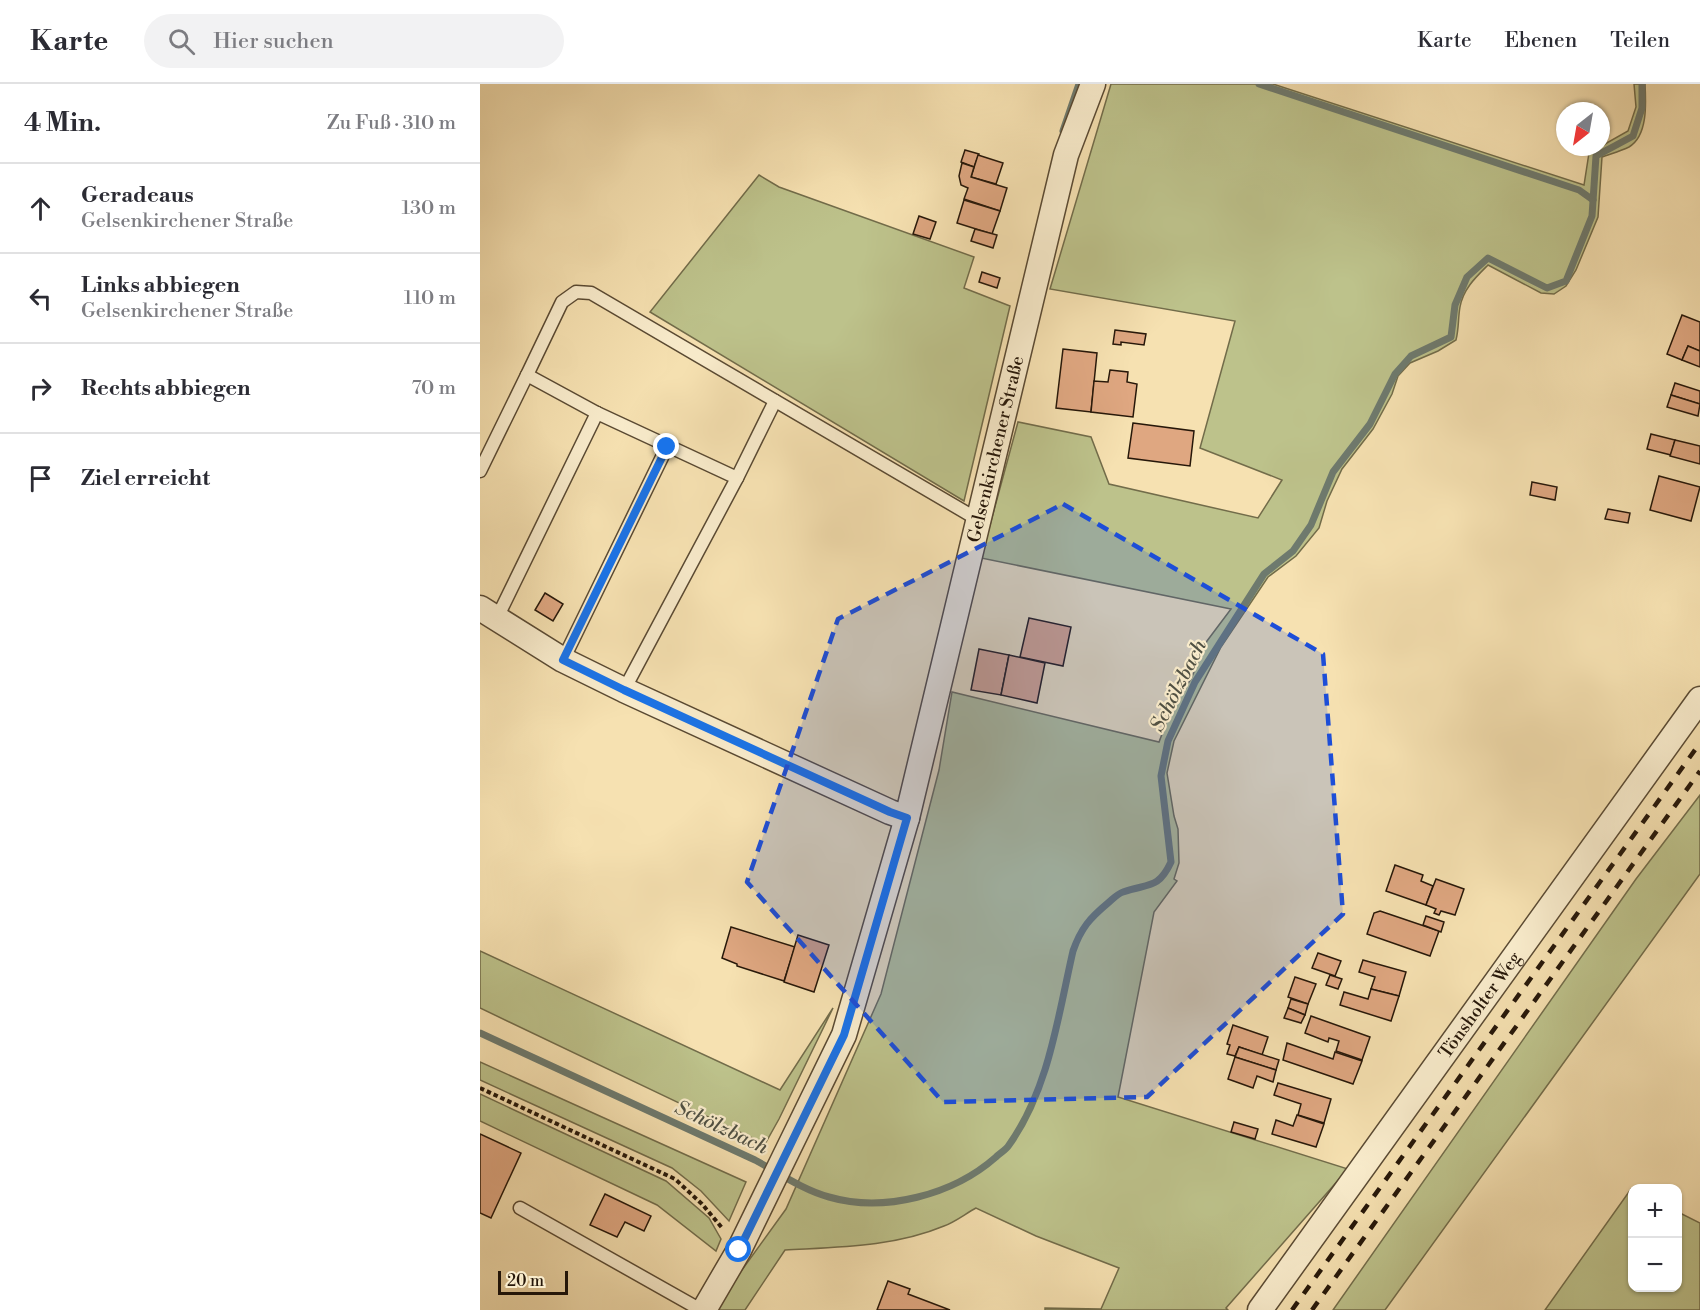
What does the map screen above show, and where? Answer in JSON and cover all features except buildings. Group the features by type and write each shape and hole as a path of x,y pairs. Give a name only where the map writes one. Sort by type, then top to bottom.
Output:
{"street":[{"name":"Gelsenkirchener Straße","path":"702,1310 739,1250 844,1035 907,818 1066,155 1093,84"},
{"path":"488,613 563,660 624,690 907,818"},
{"name":"Tönsholter Weg","path":"1260,1310 1700,699"}],"lane":[{"path":"480,471 562,303 576,292 591,292 977,519"},
{"path":"527,375 597,413 737,478"},
{"path":"624,690 737,478 775,401"},
{"path":"488,613 597,413"},
{"path":"563,660 667,447"},
{"path":"520,1208 702,1310"}],"path":[{"path":"480,1088 675,1179 702,1204 739,1250"}],"highlighted area":[{"path":"1063,504 1323,654 1343,914 1147,1097 943,1102 747,882 838,619"}],"green space":[{"path":"1111,84 1273,84 1584,185 1589,156 1605,156 1602,157 1598,217 1576,270 1566,286 1554,294 1541,293 1488,265 1475,279 1467,289 1462,301 1456,340 1410,363 1398,376 1392,394 1373,429 1342,469 1327,501 1319,528 1296,556 1268,577 1221,647 1174,741 1167,773 1178,829 1179,863 1174,879 1177,881 1154,912 1118,1097 1348,1169 1226,1308 1228,1310 1045,1310 1045,1308 1101,1309 1119,1268 1036,1236 976,1208 948,1224 906,1238 866,1245 785,1250 745,1310 713,1310 786,1209 881,994 939,770 952,692 1159,742 1173,705 1191,679 1207,641 1231,609 981,558 1018,422 1091,437 1109,484 1258,518 1282,480 1200,448 1235,321 1050,289"},
{"path":"1634,84 1645,84 1643,127 1640,135 1629,147 1610,154 1610,141 1628,131 1636,107"},
{"path":"759,175 779,187 974,257 964,288 1010,306 964,501 650,312"},
{"path":"1700,795 1700,874 1385,1310 1333,1310 1636,879"},
{"path":"480,951 780,1090 833,1008 765,1144 480,1008"},
{"path":"480,1062 746,1182 729,1221 701,1191 672,1168 480,1080"},
{"path":"480,1094 666,1181 709,1218 721,1239 716,1251 657,1205 480,1121"},
{"path":"1628,1193 1628,1292 1682,1292 1682,1214 1700,1223 1700,1310 1545,1310"}],"waterway":[{"path":"1063,131 1079,84"},
{"path":"1259,84 1579,190 1593,200"},
{"name":"Schölzbach","path":"480,1033 755,1160 800,1186 829,1197 872,1203 917,1197 959,1182 1005,1150 1023,1123 1043,1076 1057,1026 1073,951 1083,930 1096,914 1119,894 1157,881 1171,862 1161,776 1168,741 1195,682 1264,574 1293,551 1311,525 1333,472 1370,424 1395,374 1411,356 1451,337 1455,305 1467,277 1488,258 1547,288 1566,281 1592,216 1596,156 1633,136 1642,108 1642,84"}],"railway":[{"path":"1292,1310 1700,743"},
{"path":"1312,1310 1700,771"}],"route":[{"path":"667,447 563,660 624,690 907,818 844,1035 739,1250"}]}
